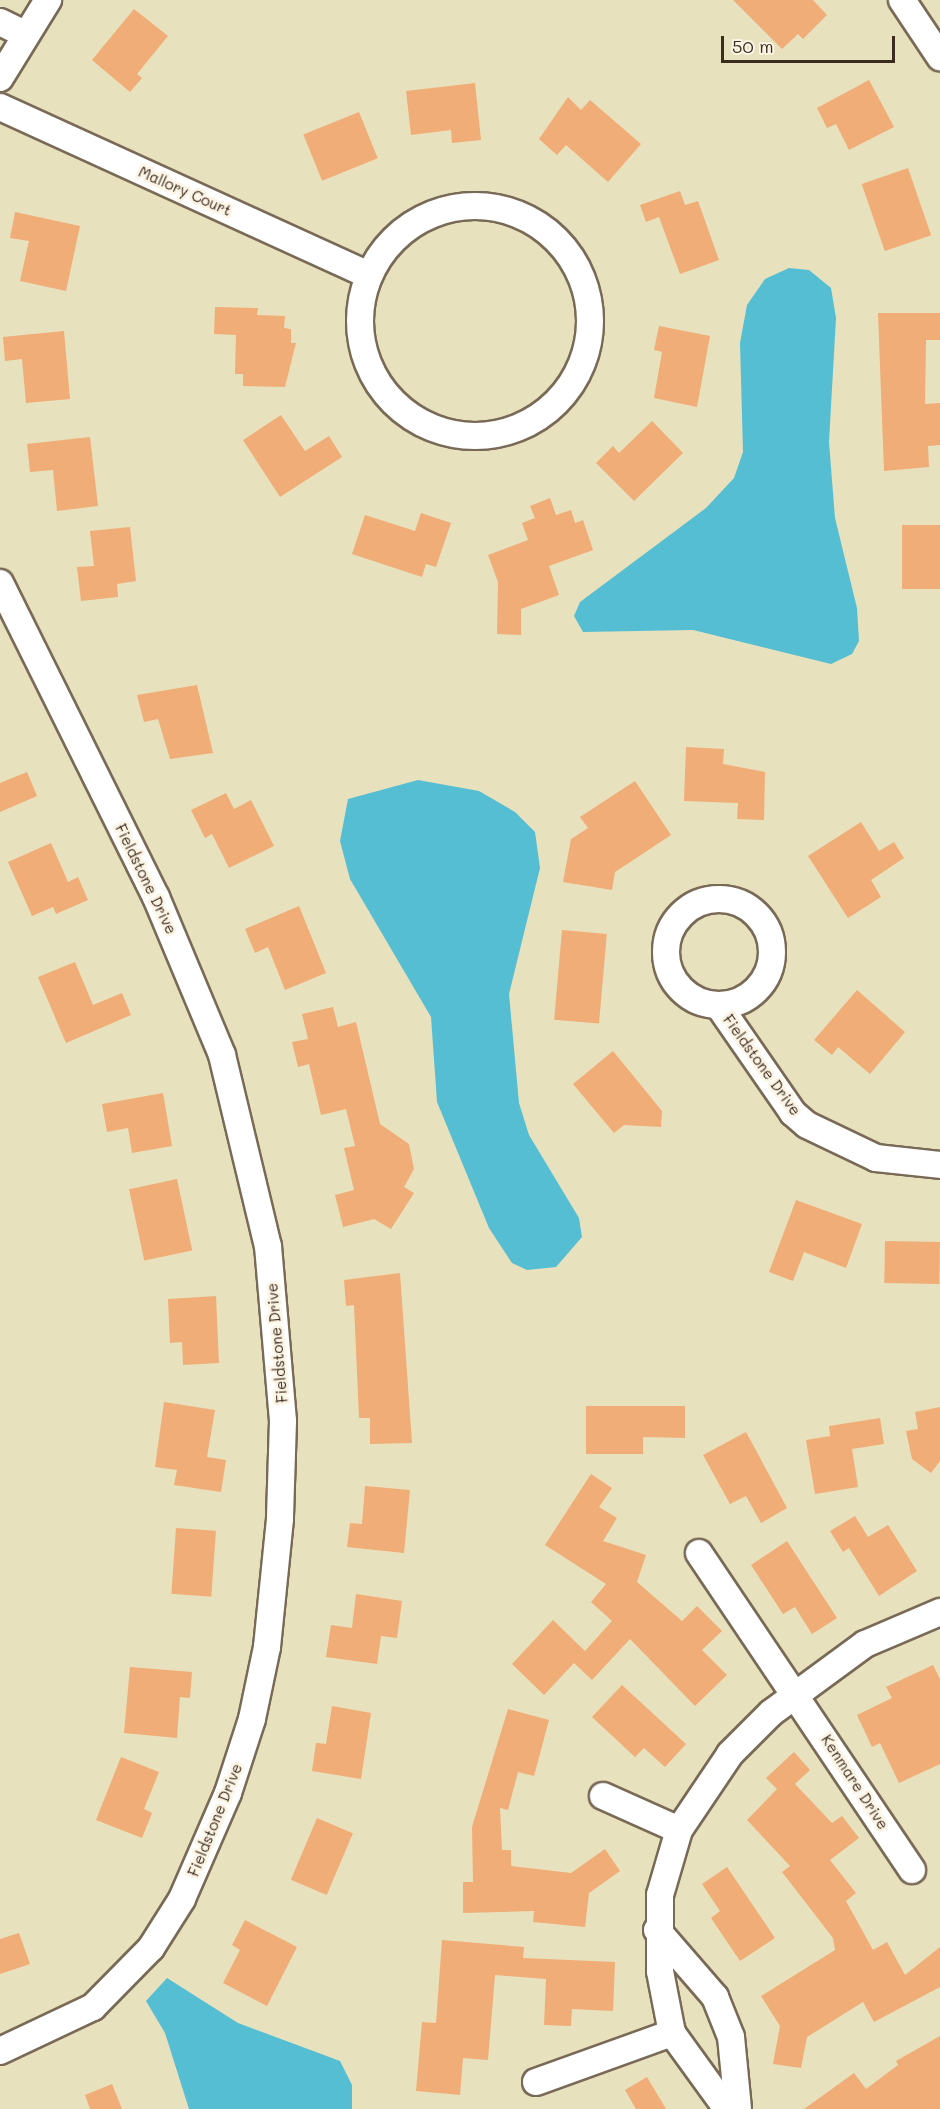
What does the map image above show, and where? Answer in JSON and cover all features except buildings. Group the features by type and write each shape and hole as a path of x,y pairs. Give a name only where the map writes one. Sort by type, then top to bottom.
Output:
{"street":[{"path":"0,78 23,33 48,0"},
{"path":"902,0 940,57"},
{"path":"0,22 23,33"},
{"name":"Mallory Court","path":"0,107 369,275"},
{"path":"487,206 522,216 552,236 569,257 588,298 589,335 579,370 557,403 524,426 476,436 446,434 410,417 381,389 363,353 359,314 369,275 389,244 417,221 442,211 487,206"},
{"name":"Fieldstone Drive","path":"0,583 156,897 222,1055 268,1246 283,1421 278,1542 252,1719 228,1792 182,1899 151,1948 93,2007 0,2051"},
{"name":"Fieldstone Drive","path":"719,1006 751,996 771,968 771,934 751,907 719,897 687,908 667,935 667,968 687,996 719,1006 793,1113 807,1125 876,1158 940,1165"},
{"name":"Kenmare Drive","path":"699,1553 797,1694 912,1870"},
{"path":"727,2109 672,2033 657,1930 667,1860 679,1830 730,1754 797,1694 865,1644 940,1612"},
{"path":"603,1796 679,1830"},
{"path":"657,1930 715,1997 731,2037 738,2109"},
{"path":"537,2082 672,2033"}],"water":[{"path":"789,268 809,270 831,288 836,318 829,442 835,518 857,608 859,641 852,654 831,664 693,630 583,632 574,616 580,602 706,508 734,478 743,452 740,343 747,305 765,279"},
{"path":"418,780 479,791 515,812 535,832 540,868 509,994 519,1103 529,1135 579,1218 582,1237 556,1267 527,1270 512,1263 489,1228 437,1102 431,1017 350,879 340,841 348,799"},
{"path":"167,1978 238,2023 340,2061 352,2085 352,2109 189,2109 165,2033 146,2001"}]}
